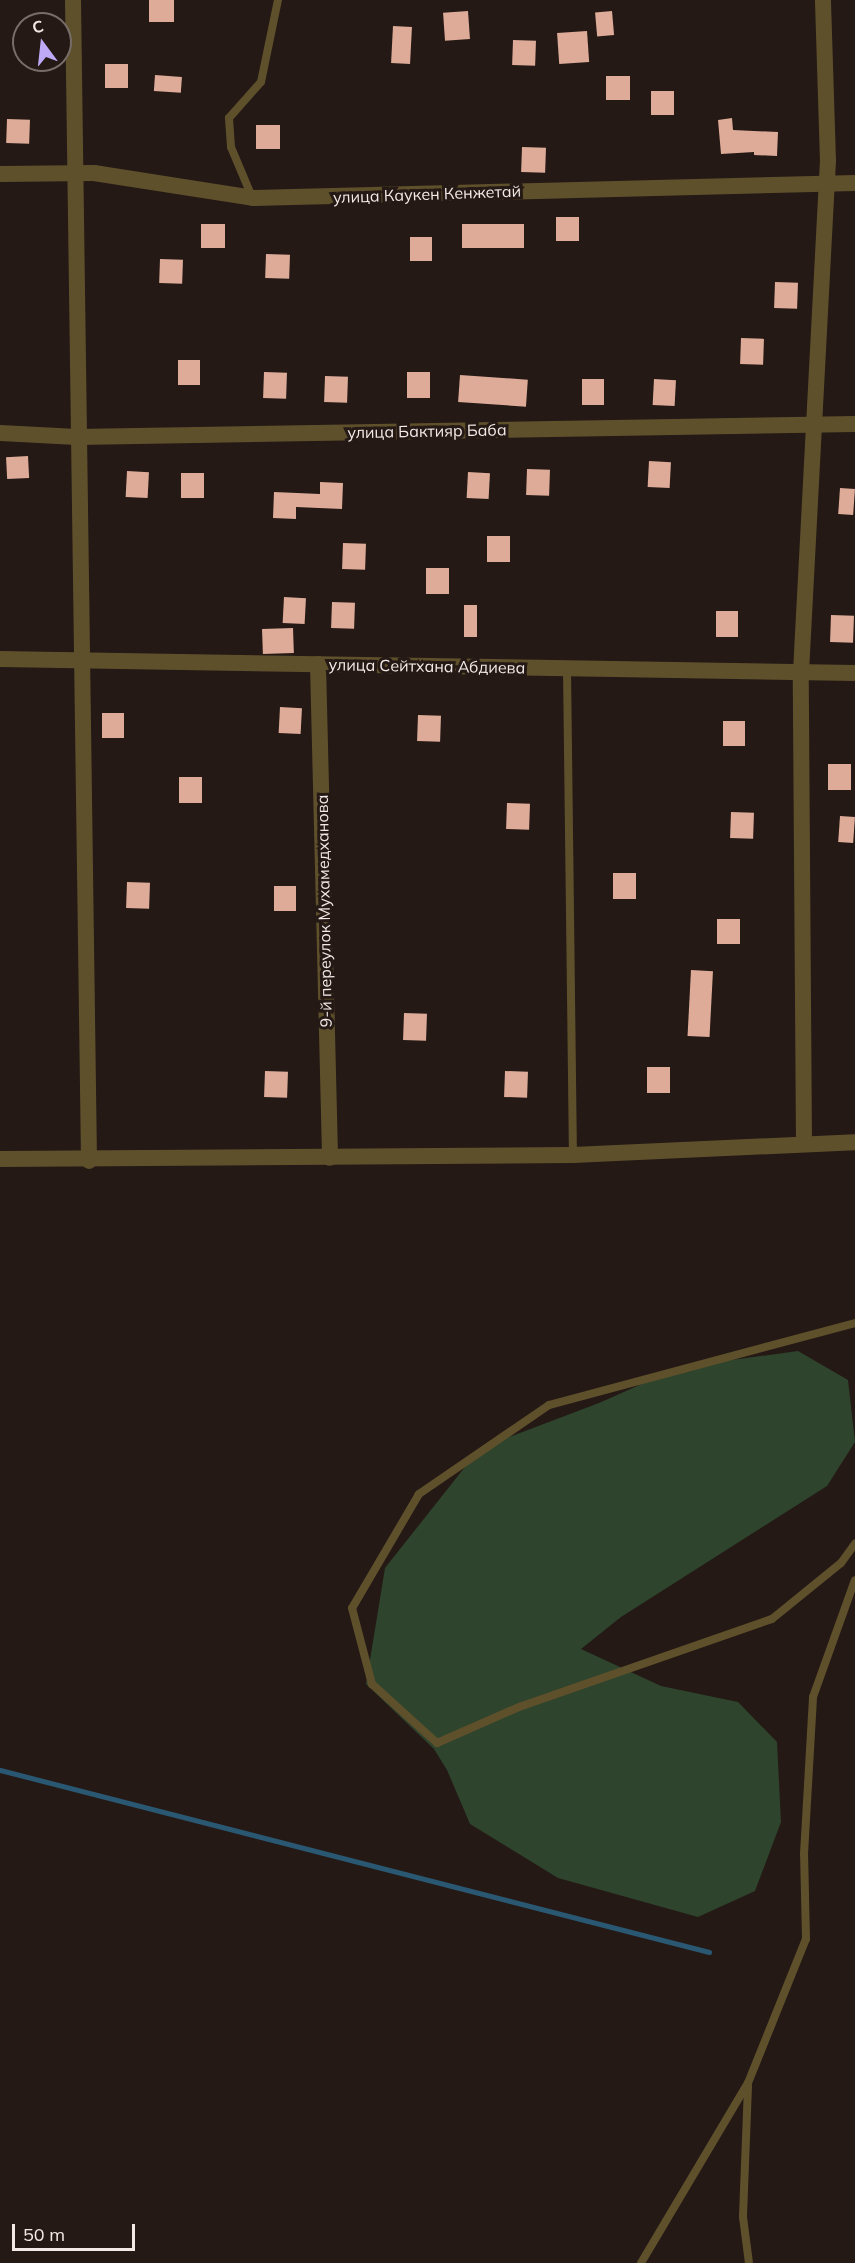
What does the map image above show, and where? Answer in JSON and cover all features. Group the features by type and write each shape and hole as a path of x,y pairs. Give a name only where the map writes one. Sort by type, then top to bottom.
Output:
{"street":[{"path":"73,0 73,173 88,1161"},
{"path":"804,1144 801,672 826,183 822,0"},
{"name":"улица Каукен Кенжетай","path":"0,174 94,173 253,198 855,183"},
{"name":"улица Бактияр Баба","path":"0,433 77,437 855,424"},
{"name":"улица Сейтхана Абдиева","path":"0,659 855,673"},
{"name":"9-й переулок Мухамедханова","path":"318,664 330,1158"},
{"path":"0,1159 88,1161 573,1155 855,1142"}],"lane":[{"path":"253,198 231,147 229,118 261,82 278,0"},
{"path":"567,668 573,1155"},
{"path":"855,1323 549,1405 419,1494 352,1608 372,1684 437,1743 519,1707 772,1619 841,1563 855,1544"},
{"path":"641,2263 748,2083 806,1939 804,1854 813,1696 855,1580"},
{"path":"748,2083 743,2217 750,2263"}],"green space":[{"path":"798,1351 848,1380 855,1442 827,1486 621,1617 581,1649 661,1686 738,1702 777,1742 781,1822 755,1891 698,1917 558,1878 470,1824 447,1770 434,1749 366,1684 385,1568 480,1448 599,1403 680,1367"}],"building":[{"path":"149,0 174,0 174,22 149,22"},
{"path":"468,11 470,39 445,41 443,13"},
{"path":"612,11 614,35 597,36 595,12"},
{"path":"393,26 412,27 410,64 391,63"},
{"path":"587,31 589,62 559,64 557,33"},
{"path":"513,40 536,41 535,66 512,65"},
{"path":"105,64 128,64 128,88 105,88"},
{"path":"155,75 182,77 181,93 154,91"},
{"path":"606,76 630,76 630,100 606,100"},
{"path":"651,91 674,91 674,115 651,115"},
{"path":"732,118 733,130 778,132 777,156 754,155 754,152 721,154 718,120"},
{"path":"7,119 30,120 29,144 6,143"},
{"path":"256,125 280,125 280,149 256,149"},
{"path":"522,147 546,148 545,173 521,172"},
{"path":"556,217 579,217 579,241 556,241"},
{"path":"201,224 225,224 225,248 201,248"},
{"path":"462,224 524,224 524,248 462,248"},
{"path":"410,237 432,237 432,261 410,261"},
{"path":"266,254 290,255 289,279 265,278"},
{"path":"160,259 183,260 182,284 159,283"},
{"path":"775,282 798,283 797,309 774,308"},
{"path":"741,338 764,339 763,365 740,364"},
{"path":"178,360 200,360 200,385 178,385"},
{"path":"264,372 287,373 286,399 263,398"},
{"path":"407,372 430,372 430,398 407,398"},
{"path":"460,375 528,380 526,407 458,402"},
{"path":"325,376 348,377 347,403 324,402"},
{"path":"582,379 604,379 604,405 582,405"},
{"path":"654,379 676,380 675,406 653,405"},
{"path":"28,456 29,478 7,479 6,457"},
{"path":"649,461 671,462 670,488 648,487"},
{"path":"527,469 550,470 549,496 526,495"},
{"path":"127,471 149,472 148,498 126,497"},
{"path":"468,472 490,473 489,499 467,498"},
{"path":"181,473 204,473 204,498 181,498"},
{"path":"320,482 343,483 342,509 296,507 296,519 273,518 274,492 320,494"},
{"path":"840,488 855,489 853,515 838,514"},
{"path":"487,536 510,536 510,562 487,562"},
{"path":"343,543 366,544 365,570 342,569"},
{"path":"426,568 449,568 449,594 426,594"},
{"path":"284,597 306,598 305,624 283,623"},
{"path":"332,602 355,603 354,629 331,628"},
{"path":"464,605 477,605 477,637 464,637"},
{"path":"716,611 738,611 738,637 716,637"},
{"path":"831,615 854,616 853,643 830,642"},
{"path":"293,628 294,653 263,654 262,629"},
{"path":"280,707 302,708 301,734 279,733"},
{"path":"102,713 124,713 124,738 102,738"},
{"path":"418,715 441,716 440,742 417,741"},
{"path":"723,721 745,721 745,746 723,746"},
{"path":"828,764 851,764 851,790 828,790"},
{"path":"179,777 202,777 202,803 179,803"},
{"path":"507,803 530,804 529,830 506,829"},
{"path":"731,812 754,813 753,839 730,838"},
{"path":"840,816 855,817 853,843 838,842"},
{"path":"613,873 636,873 636,899 613,899"},
{"path":"127,882 150,883 149,909 126,908"},
{"path":"274,886 296,886 296,911 274,911"},
{"path":"717,919 740,919 740,944 717,944"},
{"path":"691,970 713,971 710,1037 688,1036"},
{"path":"404,1013 427,1014 426,1041 403,1040"},
{"path":"647,1067 670,1067 670,1093 647,1093"},
{"path":"265,1071 288,1072 287,1098 264,1097"},
{"path":"505,1071 528,1072 527,1098 504,1097"}],"waterway":[{"path":"0,1770 709,1952"}]}
